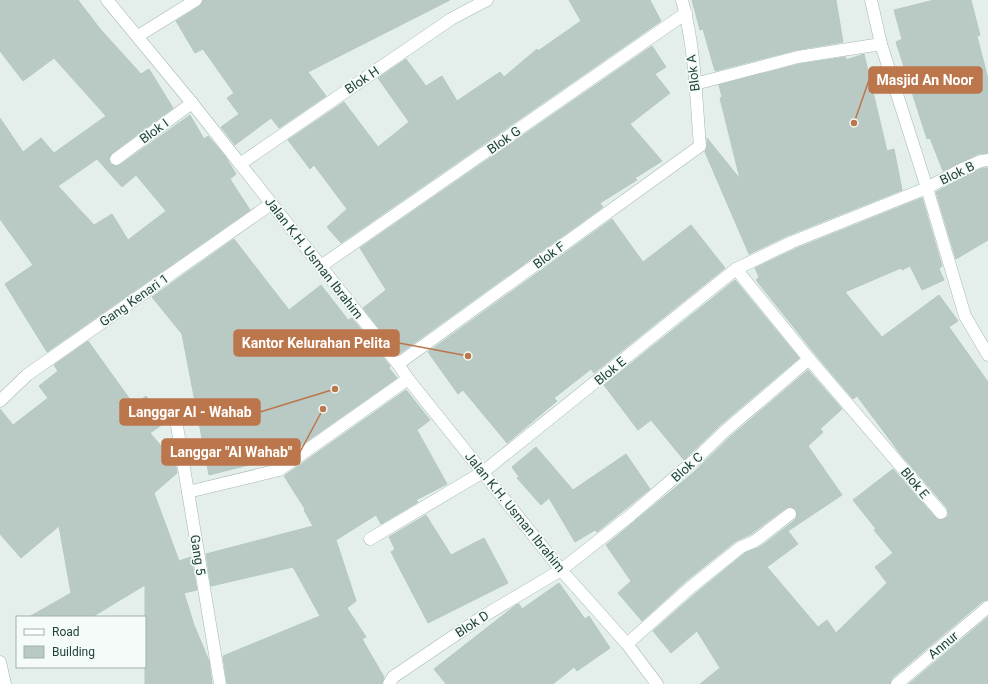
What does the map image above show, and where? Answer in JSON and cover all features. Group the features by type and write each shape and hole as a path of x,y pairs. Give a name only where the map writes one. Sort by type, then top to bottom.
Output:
{"street":[{"name":"Jalan K.H. Usman Ibrahim","path":"108,0 192,103 398,364 408,379 561,570 627,644 657,684"},
{"path":"138,36 196,0"},
{"name":"Blok H","path":"240,164 451,19 487,0"},
{"name":"Blok A","path":"682,0 686,13 695,84 700,146"},
{"path":"871,0 881,44 927,188 964,316 988,355"},
{"name":"Blok G","path":"321,266 686,13"},
{"path":"695,84 798,57 881,44"},
{"name":"Blok I","path":"116,159 192,103"},
{"name":"Blok F","path":"398,364 700,146"},
{"name":"Blok B","path":"927,188 962,169 981,161 988,160"},
{"name":"Blok E","path":"370,539 483,472 736,269 792,242 927,188"},
{"name":"Gang Kenari 1","path":"0,401 27,375 271,204"},
{"name":"Blok E","path":"736,269 809,359 941,513"},
{"name":"Blok C","path":"561,570 637,510 697,458 725,431 809,359"},
{"path":"188,492 279,470 408,379"},
{"name":"Gang 5","path":"177,426 220,684"},
{"path":"627,644 691,587 741,547 755,541 790,514"},
{"name":"Blok D","path":"389,684 393,677 482,617 561,570"},
{"name":"Annur","path":"897,684 988,607"},
{"path":"0,662 5,684"}],"building":[{"path":"0,0 78,0 101,30 141,74 149,69 173,108 112,153 109,159 110,164 116,166 120,165 190,115 204,139 208,136 225,156 236,174 230,179 250,210 47,352 5,284 33,265 0,219 0,118 23,152 41,138 54,153 106,116 54,58 23,81 0,51","holes":["97,159 122,187 136,175 166,211 128,240 112,214 94,225 58,186"]},
{"path":"203,0 450,0 308,72 326,96 279,128 271,118 235,145 221,127 239,114 227,98 234,93 203,49 195,53 176,21 200,6"},
{"path":"569,0 650,0 661,21 341,243 327,227 347,209 314,165 310,169 288,140 344,102 378,147 409,122 378,78 406,59 426,86 442,76 457,101 500,72 504,77 537,49 538,51 581,21"},
{"path":"692,0 836,0 843,42 796,50 715,71 703,29 700,30"},
{"path":"934,0 971,0 980,35 977,36 988,79 988,153 978,154 943,171 930,138 927,139 896,42 902,39 894,10"},
{"path":"652,46 666,67 655,74 670,93 630,124 662,161 635,178 637,180 600,203 603,207 399,354 363,308 386,290 360,248"},
{"path":"864,54 887,151 894,149 902,190 789,235 749,254 705,152 707,138 740,179 720,98 722,97 719,85 800,64 846,57 846,60"},
{"path":"983,168 988,168 988,240 956,259 936,192"},
{"path":"922,198 942,266 939,269 944,280 922,290 910,266 902,270 901,268 845,292 882,337 939,295 958,321 949,327 988,382 988,600 983,601 892,678 890,684 700,684 720,668 697,631 671,653 653,631 745,553 760,547 795,520 797,516 796,510 792,507 786,508 751,534 736,541 686,581 642,621 618,593 631,581 606,545 694,472 730,437 808,370 842,409 820,429 823,432 808,446 842,495 788,531 798,544 767,567 818,627 827,620 836,633 887,583 875,567 893,553 874,530 876,529 853,500 893,469 936,518 943,520 948,516 947,508 902,456 857,396 853,399 756,280 759,277 755,268 795,249"},
{"path":"612,219 643,262 691,225 725,268 594,373 591,369 554,398 557,401 507,443 463,390 458,394 428,352"},
{"path":"234,239 289,310 321,285 348,320 352,318 390,366 389,368 397,378 276,463 273,459 209,475 182,334 152,297"},
{"path":"735,280 799,358 720,425 684,460 651,420 638,430 604,385"},
{"path":"88,341 134,405 146,396 166,422 150,433 175,462 177,473 154,493 179,561 191,557 197,590 184,593 194,625 209,661 212,684 145,684 145,585 94,616 31,616 71,593 59,526 21,558 0,534 0,409 13,425 48,398 39,386 58,371 54,365"},
{"path":"406,390 430,420 417,430 447,484 416,500 418,502 381,524 376,515 336,540 356,601 347,608 366,637 362,639 384,677 382,684 227,684 223,656 320,616 293,567 211,586 206,554 313,526 304,510 305,509 284,476"},
{"path":"536,447 573,490 626,454 650,489 597,532 595,530 575,542 549,498 541,505 517,478 519,477 512,467"},
{"path":"426,515 451,555 484,538 508,583 428,623 391,552 395,549 389,537"},
{"path":"559,583 585,619 589,616 610,648 577,671 574,667 553,684 446,684 434,669 516,605 519,604 522,609"},
{"path":"988,617 988,684 909,684"}],"place":[{"name":"Masjid An Noor","path":"854,123"},
{"name":"Kantor Kelurahan Pelita","path":"468,356"},
{"name":"Langgar Al - Wahab","path":"335,389"},
{"name":"Langgar \"Al Wahab\"","path":"323,409"}]}
